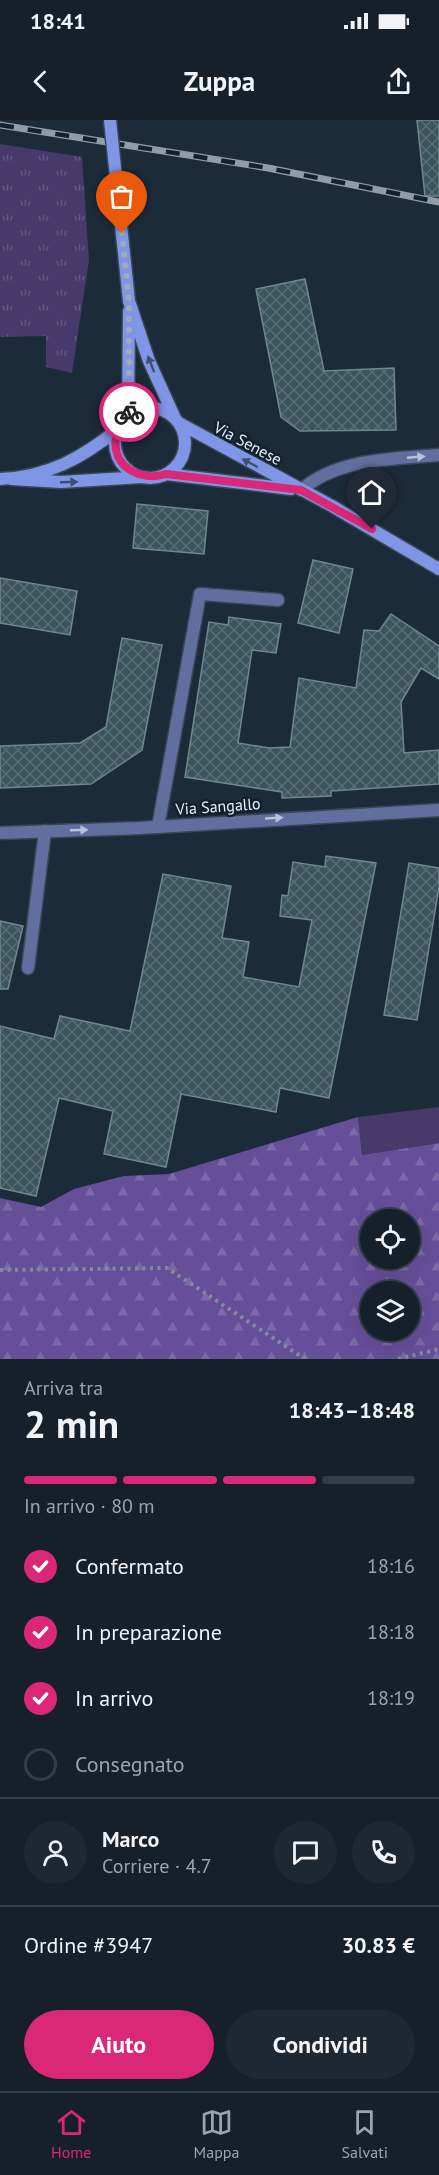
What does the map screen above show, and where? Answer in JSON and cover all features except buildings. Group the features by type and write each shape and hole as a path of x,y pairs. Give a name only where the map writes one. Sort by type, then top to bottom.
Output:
{"main road":[{"path":"110,120 129,301 128,416"},
{"path":"6,479 61,482 155,477 166,474 176,467 182,457 184,434 149,361 129,301"},
{"path":"6,479 48,471 73,462 118,429 128,416 137,410 157,408 177,420"},
{"name":"Via Senese","path":"177,420 439,569"},
{"path":"118,429 116,450 120,459 134,474 144,477"},
{"name":"Via Senese","path":"166,474 301,490"}],"street":[{"path":"301,490 321,475 348,466 439,454"},
{"path":"158,827 200,594 278,600"},
{"name":"Via Sangallo","path":"0,832 158,827 439,810"},
{"path":"28,968 45,831"}],"path":[{"path":"0,1270 166,1268 306,1359"},
{"path":"398,1359 439,1349"}],"green space":[{"path":"0,144 82,157 89,260 72,373 46,367 46,336 0,337"},
{"path":"439,1107 439,1143 362,1155 358,1117"},
{"path":"358,1117 362,1155 439,1143 439,1359 0,1359 0,1198 41,1207 74,1189 124,1176 169,1174"}],"railway":[{"path":"0,125 268,168 439,202"}],"way so far":[{"path":"122,233 129,301 129,412"}],"route":[{"path":"129,412 118,429 116,450 120,459 134,474 144,477 166,474 301,490 372,529"}]}
